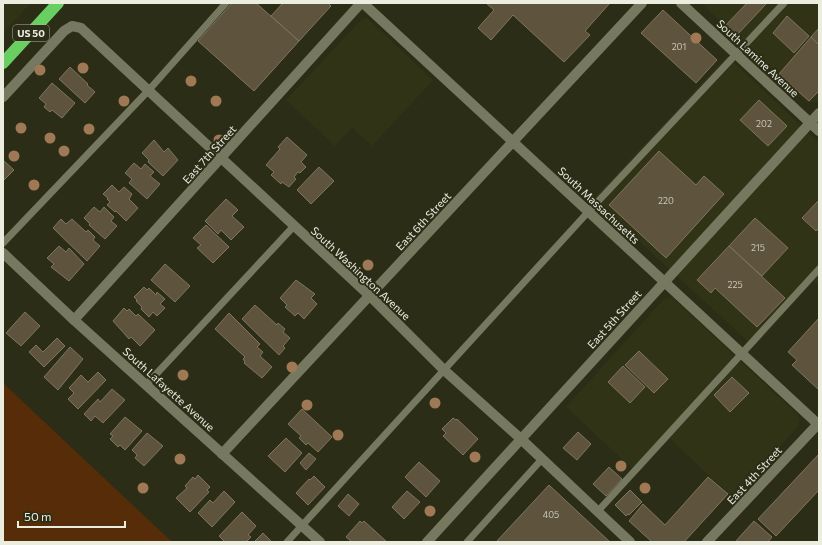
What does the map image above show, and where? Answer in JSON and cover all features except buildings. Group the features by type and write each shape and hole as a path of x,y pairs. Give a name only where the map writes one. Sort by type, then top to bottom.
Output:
{"highway":[{"name":"US 50","path":"3,63 58,3"}],"street":[{"name":"South Massachusetts","path":"362,3 819,424"},
{"name":"East 7th Street","path":"74,320 362,3"},
{"name":"East 6th Street","path":"222,454 642,3"},
{"name":"South Lamine Avenue","path":"681,3 819,131"},
{"name":"South Washington Avenue","path":"3,97 64,31 72,26 81,28 370,296 444,370 521,439 630,542"},
{"name":"East 5th Street","path":"430,541 521,439 819,113"},
{"name":"South Lafayette Avenue","path":"3,253 74,320 320,542"},
{"name":"East 4th Street","path":"707,542 819,424"}],"lane":[{"path":"3,243 148,91 226,3"},
{"path":"287,542 589,211 784,3"},
{"path":"146,385 294,226"},
{"path":"598,511 819,269"},
{"path":"467,542 542,459"}],"shaded area":[{"path":"3,3 31,3 3,33"},
{"path":"701,3 819,3 819,101 814,103 806,102"},
{"path":"367,18 433,80 372,146 352,128 335,146 286,100 361,20"},
{"path":"727,56 819,143 819,286 813,282 754,347 593,199"},
{"path":"667,298 673,298 797,414 800,420 798,427 732,497 670,439 638,474 566,407 662,301"},
{"path":"3,383 172,542 3,542"}]}
